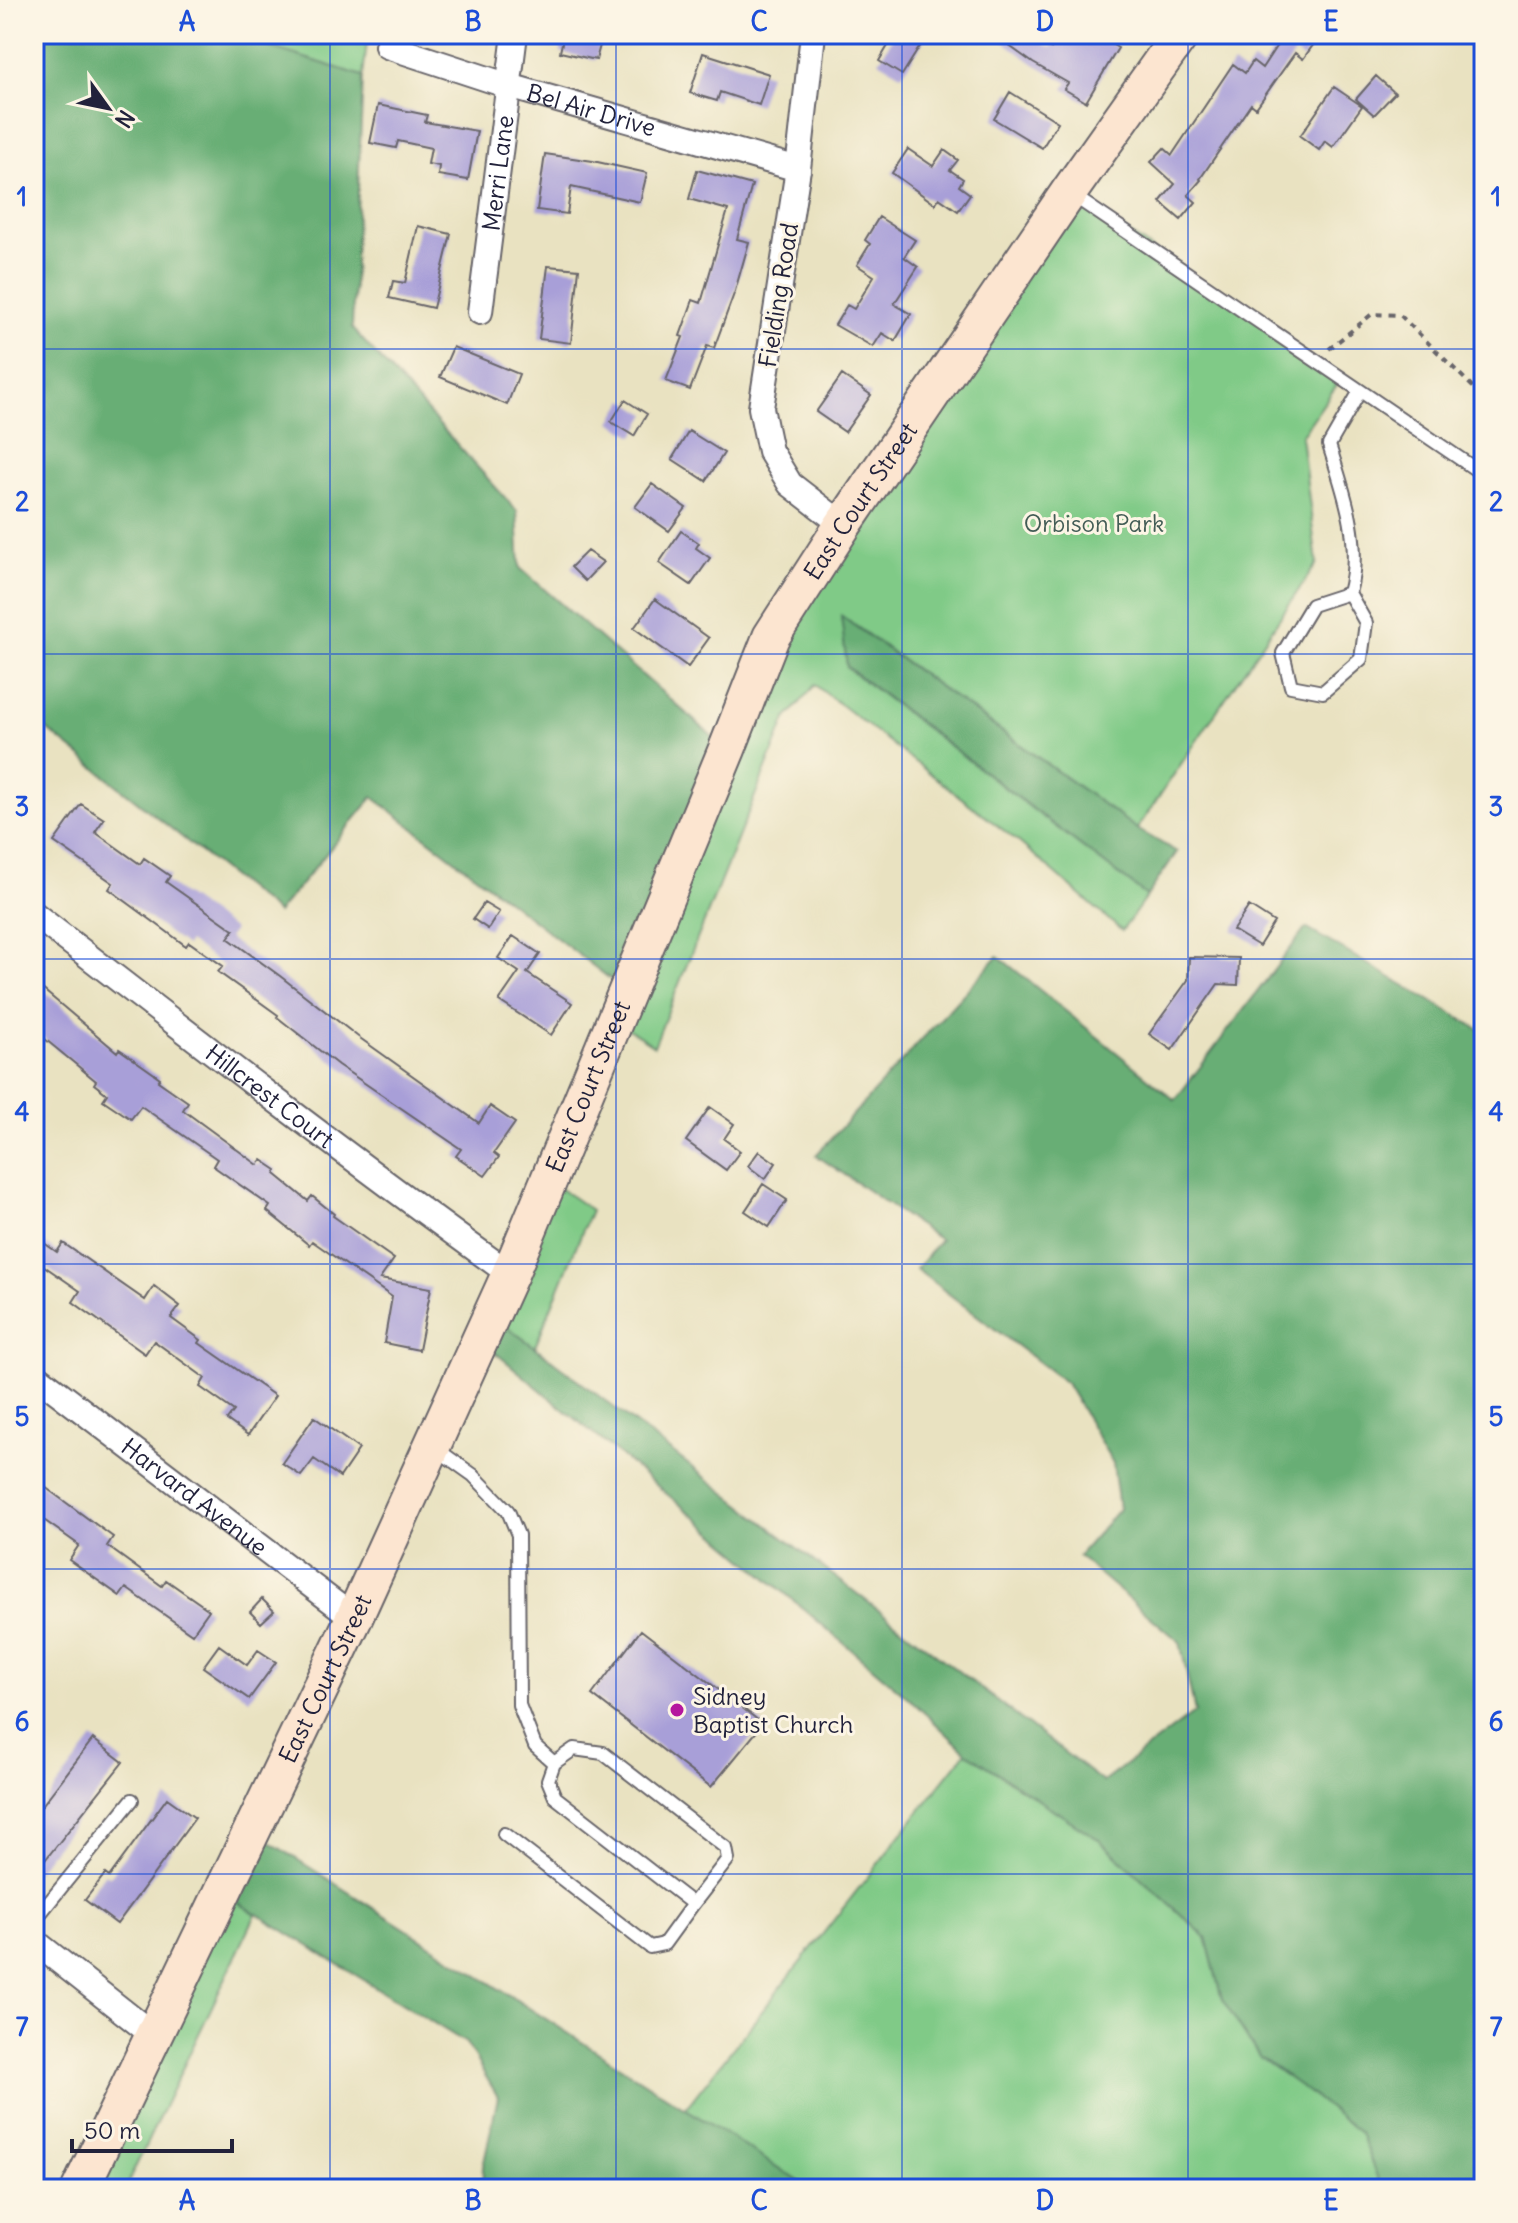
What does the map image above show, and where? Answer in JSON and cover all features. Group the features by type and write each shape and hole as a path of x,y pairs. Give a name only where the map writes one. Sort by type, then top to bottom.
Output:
{"main road":[{"name":"East Court Street","path":"80,2189 354,1618 510,1274 771,637 843,525 1069,192 1181,34"}],"street":[{"name":"Merri Lane","path":"480,312 515,34"},
{"name":"Fielding Road","path":"813,34 798,169 761,408 770,451 790,484 843,525"},
{"name":"Bel Air Drive","path":"387,46 509,86 798,169"},
{"name":"Hillcrest Court","path":"34,914 400,1194 510,1274"},
{"name":"Harvard Avenue","path":"34,1374 354,1618"},
{"path":"34,1941 153,2035"}],"lane":[{"path":"1069,192 1484,475"},
{"path":"1349,593 1312,605 1283,653 1291,686 1323,692 1361,659 1366,623 1349,593 1356,571 1347,502 1329,445 1360,391"},
{"path":"432,1446 473,1475 508,1511 518,1535 519,1705 535,1746 554,1763"},
{"path":"504,1834 650,1947 664,1944 728,1859 726,1848 603,1753 574,1749 554,1763 548,1780 555,1797 693,1904"},
{"path":"34,1921 132,1800"}],"path":[{"path":"1315,360 1372,314 1400,315 1484,398"}],"green space":[{"path":"34,34 228,34 363,76 352,328 517,511 520,568 727,749 627,992 373,797 277,913 34,719"},
{"path":"228,34 368,34 363,76 362,76"},
{"name":"Orbison Park","path":"1069,192 1341,379 1301,436 1317,563 1137,829 842,616 847,668 1147,896 1122,931 1020,843 815,685 786,719 654,1046 615,1020 771,637"},
{"path":"841,616 1137,829 1177,852 1147,896 847,667"},
{"path":"1306,928 1484,1032 1484,2189 1382,2189 1360,2133 1259,2057 1222,1999 1206,1937 1098,1839 966,1752 912,1701 701,1522 480,1340 491,1316 1103,1782 1195,1712 1180,1642 1078,1556 1119,1509 1113,1463 1066,1383 916,1269 940,1240 816,1155 998,956 1175,1100"},
{"path":"549,1181 591,1210 535,1347 491,1316"},
{"path":"966,1752 1098,1839 1206,1937 1222,1999 1311,2094 1360,2133 1382,2189 811,2189 685,2109"},
{"path":"253,1831 811,2189 482,2189 483,2166 498,2097 466,2043 223,1893"},
{"path":"223,1893 256,1914 125,2189 80,2189"}],"building":[{"path":"564,34 603,34 596,60 560,52"},
{"path":"895,34 914,34 924,40 902,75 879,61"},
{"path":"993,34 1028,34 1051,48 1058,34 1094,34 1118,48 1086,102 1064,89 1068,83"},
{"path":"1269,34 1321,34 1303,59 1295,53 1256,108 1251,104 1188,195 1196,202 1181,220 1160,202 1175,184 1151,162 1164,148 1172,155 1233,64 1245,73 1253,61 1262,68 1279,42"},
{"path":"703,53 769,74 759,105 720,92 717,101 690,93"},
{"path":"1376,76 1395,93 1374,115 1356,99"},
{"path":"1334,87 1362,106 1333,147 1325,141 1319,150 1300,136"},
{"path":"1010,92 1058,122 1042,148 994,119"},
{"path":"378,105 427,115 425,122 477,131 468,180 438,175 439,166 428,164 431,148 398,141 396,148 370,143"},
{"path":"908,149 933,166 944,150 958,160 950,170 963,179 959,186 970,194 958,211 939,198 935,204 892,173"},
{"path":"545,154 647,173 640,202 571,187 567,214 537,210"},
{"path":"697,170 752,185 737,239 749,242 735,291 714,348 707,346 690,390 666,381 693,300 701,303 728,210 689,199"},
{"path":"879,217 915,240 904,257 918,267 894,304 911,314 895,341 882,333 873,347 835,325 847,305 854,309 874,276 857,265 870,244 865,240"},
{"path":"418,226 451,234 433,308 389,298 393,281 405,283"},
{"path":"548,266 579,269 571,343 539,339"},
{"path":"453,347 519,374 507,405 440,377"},
{"path":"842,375 871,395 845,432 816,412"},
{"path":"625,400 647,414 634,436 611,422"},
{"path":"689,431 724,453 706,481 672,459"},
{"path":"652,484 686,508 669,531 635,507"},
{"path":"681,531 699,543 696,548 710,558 691,585 659,563"},
{"path":"587,551 603,562 585,581 571,567"},
{"path":"655,599 709,638 688,667 634,628"},
{"path":"81,804 104,819 95,832 140,864 144,858 170,876 166,882 234,930 228,938 357,1036 479,1123 490,1106 515,1123 494,1153 499,1157 485,1176 456,1156 461,1149 338,1065 278,1015 218,972 223,966 189,942 186,946 109,889 113,883 54,842"},
{"path":"484,903 499,912 488,929 473,919"},
{"path":"1249,906 1274,922 1259,946 1233,930"},
{"path":"513,936 540,954 527,973 572,1003 551,1035 499,1001 519,972 498,958"},
{"path":"1189,957 1239,958 1238,985 1218,984 1172,1050 1149,1034 1188,980"},
{"path":"34,982 117,1052 119,1049 188,1102 183,1110 258,1165 262,1160 277,1170 275,1174 308,1201 312,1196 333,1216 394,1259 380,1279 431,1288 419,1350 384,1343 392,1297 312,1241 309,1245 267,1211 270,1206 213,1166 217,1159 141,1106 131,1119 103,1100 107,1094 94,1084 96,1081 34,1030"},
{"path":"710,1107 734,1124 724,1139 740,1151 726,1170 686,1141"},
{"path":"759,1151 776,1163 765,1179 748,1166"},
{"path":"763,1184 787,1200 769,1227 745,1211"},
{"path":"34,1236 57,1252 63,1243 145,1300 154,1286 180,1306 171,1318 201,1340 199,1343 275,1396 248,1435 227,1420 234,1411 200,1387 205,1378 154,1341 145,1354 73,1302 80,1291 34,1259"},
{"path":"314,1417 359,1449 340,1477 314,1459 301,1476 282,1463"},
{"path":"34,1479 113,1537 107,1546 162,1586 166,1580 209,1610 192,1634 126,1588 120,1596 69,1560 79,1545 34,1513"},
{"path":"262,1599 274,1611 261,1623 250,1612"},
{"name":"Sidney Baptist Church","path":"641,1630 763,1724 711,1787 592,1695"},
{"path":"219,1645 247,1665 258,1650 276,1662 249,1699 203,1667"},
{"path":"93,1739 123,1762 34,1874 34,1816"},
{"path":"167,1798 195,1818 117,1924 85,1900 105,1874 109,1877"}],"place":[{"name":"Sidney Baptist Church","path":"677,1710"}]}
